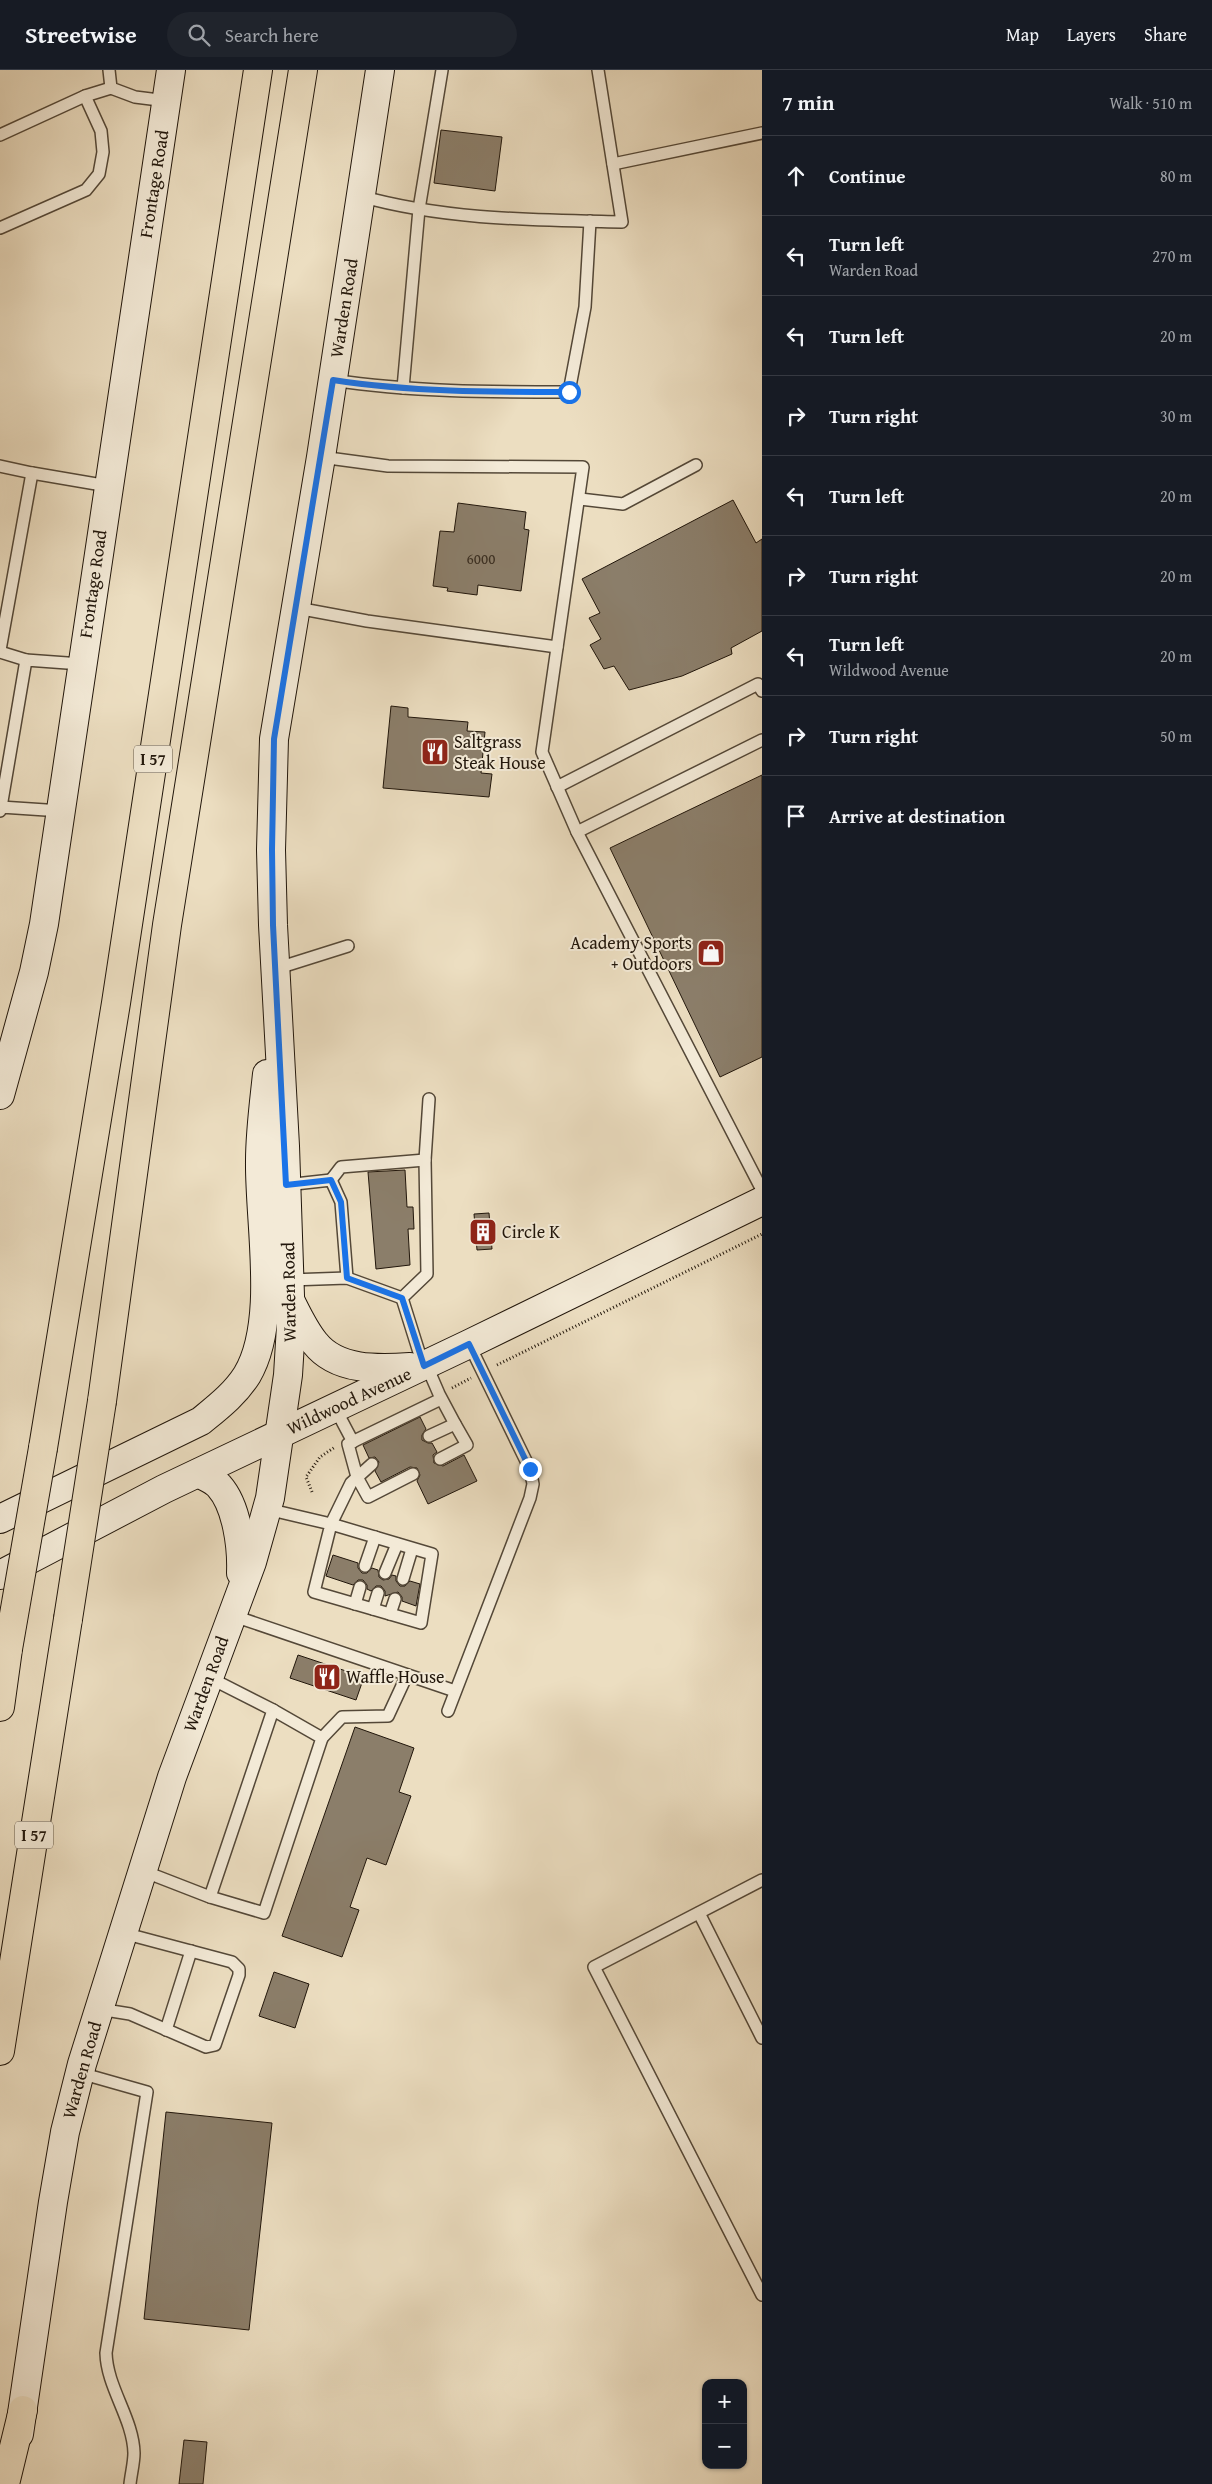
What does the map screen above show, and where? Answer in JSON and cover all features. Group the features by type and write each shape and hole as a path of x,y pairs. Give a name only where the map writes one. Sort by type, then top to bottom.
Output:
{"highway":[{"name":"I 57","path":"0,1707 8,1649 116,1003 258,70"},
{"name":"I 57","path":"0,2051 102,1400 167,925 303,70"},
{"path":"5,2484 23,2410"}],"main road":[{"name":"Frontage Road","path":"1,1092 34,972 62,811 108,486 171,70"},
{"name":"Warden Road","path":"11,2484 53,2202 65,2132 80,2073 172,1777 241,1589 267,1509 279,1434 288,1375 290,1291 275,969 272,850 274,739 321,457 380,70"},
{"path":"0,1519 202,1421 227,1400 247,1375 260,1342 265,1308 260,1160 275,969"},
{"name":"Wildwood Avenue","path":"0,1574 199,1473 762,1201"},
{"path":"290,1291 316,1344 343,1363 379,1369 425,1365"},
{"path":"199,1473 218,1484 227,1497 242,1548 241,1589"}],"lane":[{"path":"109,70 111,88"},
{"path":"403,388 419,209 442,70"},
{"path":"360,196 396,206 518,220 622,222 598,70"},
{"path":"0,135 85,96 111,88 135,97 166,101"},
{"path":"0,228 86,190 99,174 103,152 101,131 85,96"},
{"path":"613,164 762,133"},
{"path":"333,380 458,392 569,392 585,307 590,221"},
{"path":"321,457 388,466 583,467 580,499 542,752 576,832 762,1190"},
{"path":"580,499 623,504 696,465"},
{"path":"0,466 108,486"},
{"path":"32,473 0,651 26,660 82,664"},
{"path":"297,608 368,621 557,647"},
{"path":"26,660 0,809 62,811"},
{"path":"557,787 761,686"},
{"path":"576,832 762,740"},
{"path":"275,969 348,946"},
{"path":"402,1298 427,1274 425,1160 429,1099"},
{"path":"286,1185 331,1180 341,1167 425,1160"},
{"path":"331,1180 341,1202 347,1278"},
{"path":"290,1291 347,1278 402,1298"},
{"path":"402,1298 425,1365 455,1424 468,1445 440,1459"},
{"path":"448,1711 530,1498 533,1484 530,1469 469,1344"},
{"path":"413,1474 368,1497 357,1477 348,1444 351,1439 440,1396"},
{"path":"335,1408 351,1439"},
{"path":"429,1436 455,1424"},
{"path":"267,1509 331,1524 432,1554 421,1623 314,1592 331,1524 351,1482 372,1464"},
{"path":"365,1566 375,1537"},
{"path":"385,1573 397,1544"},
{"path":"402,1579 412,1549"},
{"path":"355,1604 360,1587"},
{"path":"373,1609 378,1593"},
{"path":"390,1614 395,1599"},
{"path":"231,1616 455,1691"},
{"path":"142,1871 210,1897 264,1913 322,1738 342,1717 388,1716 407,1675"},
{"path":"208,1677 273,1710 322,1738"},
{"path":"210,1897 273,1710"},
{"path":"762,1880 594,1967 762,2295"},
{"path":"699,1913 762,2038"},
{"path":"100,2009 130,2014 206,2047 215,2045 239,1976 239,1969 232,1962 123,1933"},
{"path":"166,2030 191,1951"},
{"path":"80,2073 147,2092 106,2353 106,2369 131,2436 134,2453 130,2484"}],"path":[{"path":"440,1396 483,1372 762,1234"},
{"path":"312,1492 306,1477 320,1457 351,1439"}],"building":[{"path":"441,130 502,137 495,191 434,183"},
{"path":"733,500 756,543 762,539 762,631 731,648 732,654 682,676 629,690 614,666 604,669 590,645 601,639 589,618 600,613 582,579"},
{"path":"458,503 526,512 524,529 529,530 521,591 478,585 477,595 447,591 448,588 433,586 440,531 454,532"},
{"name":"Saltgrass Steak House","path":"391,706 408,708 408,717 468,722 467,731 485,732 481,773 492,774 489,797 383,788"},
{"name":"Academy Sports + Outdoors","path":"762,775 762,1057 720,1077 610,848"},
{"path":"405,1170 407,1207 413,1207 414,1229 408,1229 410,1265 376,1269 368,1172"},
{"name":"Circle K","path":"489,1213 492,1249 477,1250 474,1214"},
{"path":"420,1417 426,1429 422,1435 422,1440 432,1443 437,1452 433,1455 434,1463 443,1466 464,1455 477,1481 428,1504 417,1481 420,1475 417,1468 410,1467 381,1482 375,1471 379,1462 375,1457 369,1458 363,1445"},
{"path":"333,1555 358,1563 358,1568 362,1573 367,1573 372,1568 378,1570 379,1577 383,1580 389,1579 392,1575 396,1576 396,1581 400,1586 405,1586 410,1581 420,1584 416,1606 402,1601 402,1597 398,1592 385,1596 385,1591 381,1586 376,1586 371,1591 367,1589 367,1585 363,1580 358,1580 353,1585 326,1576"},
{"name":"Waffle House","path":"298,1655 364,1677 356,1700 290,1678"},
{"path":"355,1727 414,1748 399,1792 411,1796 386,1865 367,1858 350,1907 359,1910 342,1957 282,1936"},
{"path":"274,1972 309,1984 295,2028 259,2016"},
{"path":"166,2112 272,2123 249,2330 144,2319"},
{"path":"184,2440 207,2442 203,2484 179,2484"}],"place":[{"name":"Saltgrass Steak House","path":"435,752"},
{"name":"Academy Sports + Outdoors","path":"711,953"},
{"name":"Circle K","path":"483,1232"},
{"name":"Waffle House","path":"327,1677"}],"route":[{"path":"530,1469 469,1344 424,1366 402,1298 347,1278 341,1202 331,1180 286,1185 273,925 274,739 333,380 372,386 458,392 569,392"}]}
